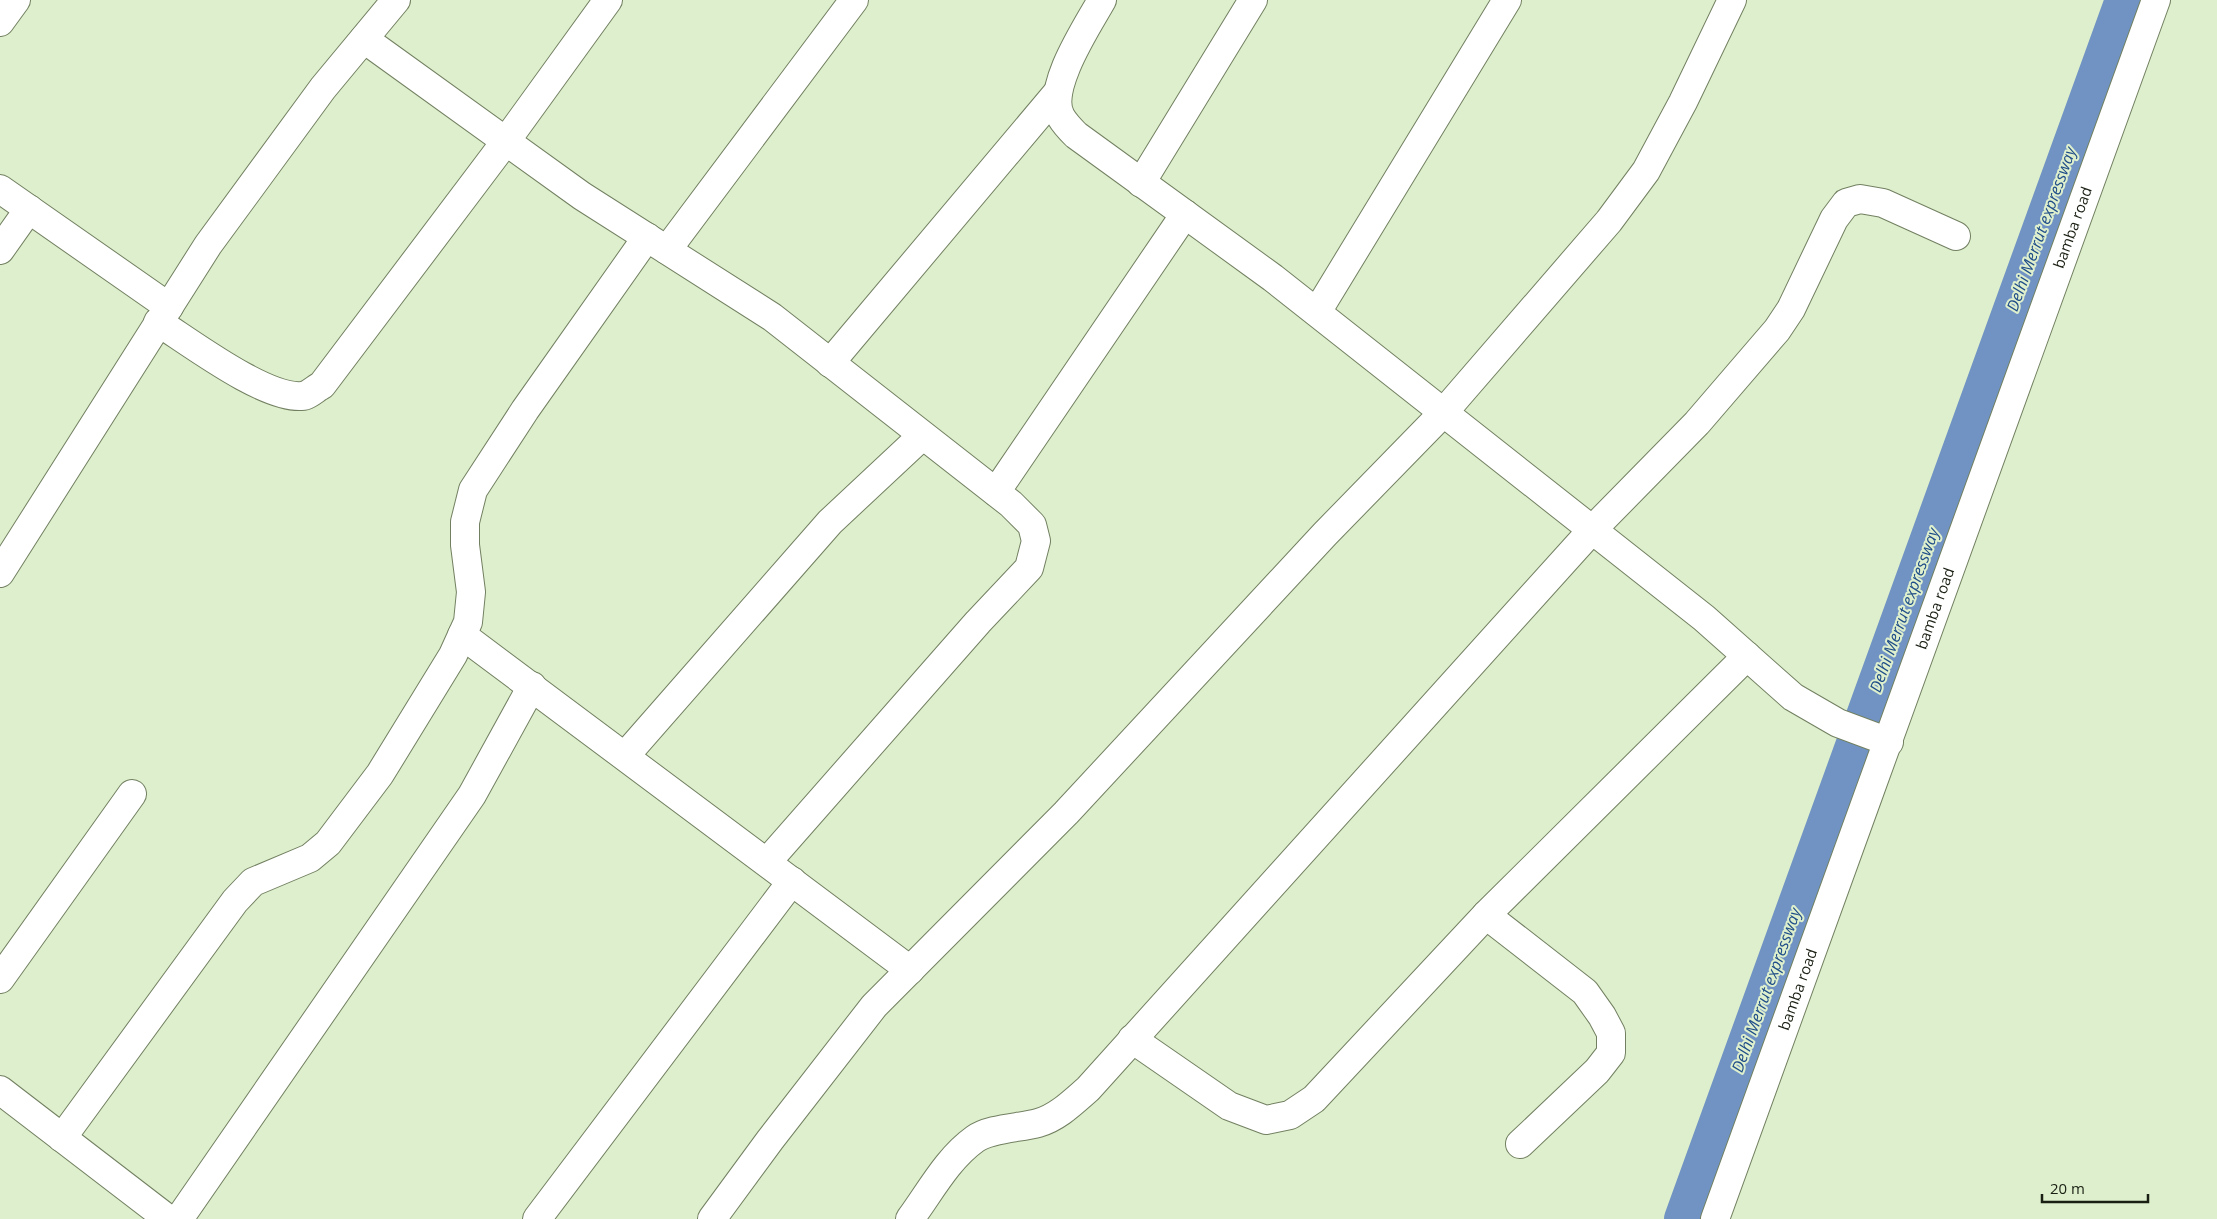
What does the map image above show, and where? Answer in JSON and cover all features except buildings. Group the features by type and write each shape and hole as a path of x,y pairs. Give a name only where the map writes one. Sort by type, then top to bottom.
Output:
{"street":[{"path":"0,22 16,0"},
{"path":"0,573 208,244 323,88 396,0"},
{"path":"0,189 250,381 281,394 303,396 322,385 506,141 608,0"},
{"path":"62,1138 235,901 253,882 310,858 328,844 380,774 453,655 468,622 471,592 465,546 465,522 473,490 525,410 854,0"},
{"path":"1102,0 1068,59 1058,92 1060,116 1076,135 1317,312 1704,618 1793,696 1838,723 1882,740"},
{"path":"1140,183 1253,0"},
{"path":"1317,312 1507,0"},
{"path":"712,1219 770,1140 874,1006 1066,813 1325,534 1444,413 1609,221 1646,171 1683,102 1732,0"},
{"name":"bamba road","path":"1715,1219 1882,740 2156,0"},
{"path":"364,39 582,196 772,317 996,492 1032,525 1036,541 1029,568 978,622 768,862"},
{"path":"830,363 1058,92"},
{"path":"910,1219 954,1157 976,1138 1039,1122 1062,1111 1088,1089 1592,530 1697,423 1777,330 1791,310 1834,219 1846,203 1860,199 1883,203 1956,236"},
{"path":"0,250 28,209"},
{"path":"996,492 1185,214"},
{"path":"624,756 830,522 922,436"},
{"path":"462,635 910,970"},
{"path":"1132,1039 1229,1106 1266,1120 1290,1116 1314,1099 1486,915 1748,656"},
{"path":"179,1219 472,795 532,686"},
{"path":"0,980 132,794"},
{"path":"537,1219 792,881"},
{"path":"1486,915 1585,992 1602,1016 1611,1033 1611,1053 1597,1071 1520,1144"},
{"path":"0,1090 168,1219"}],"waterway":[{"name":"Delhi Merrut expressway","path":"1683,1219 2124,0"}]}
